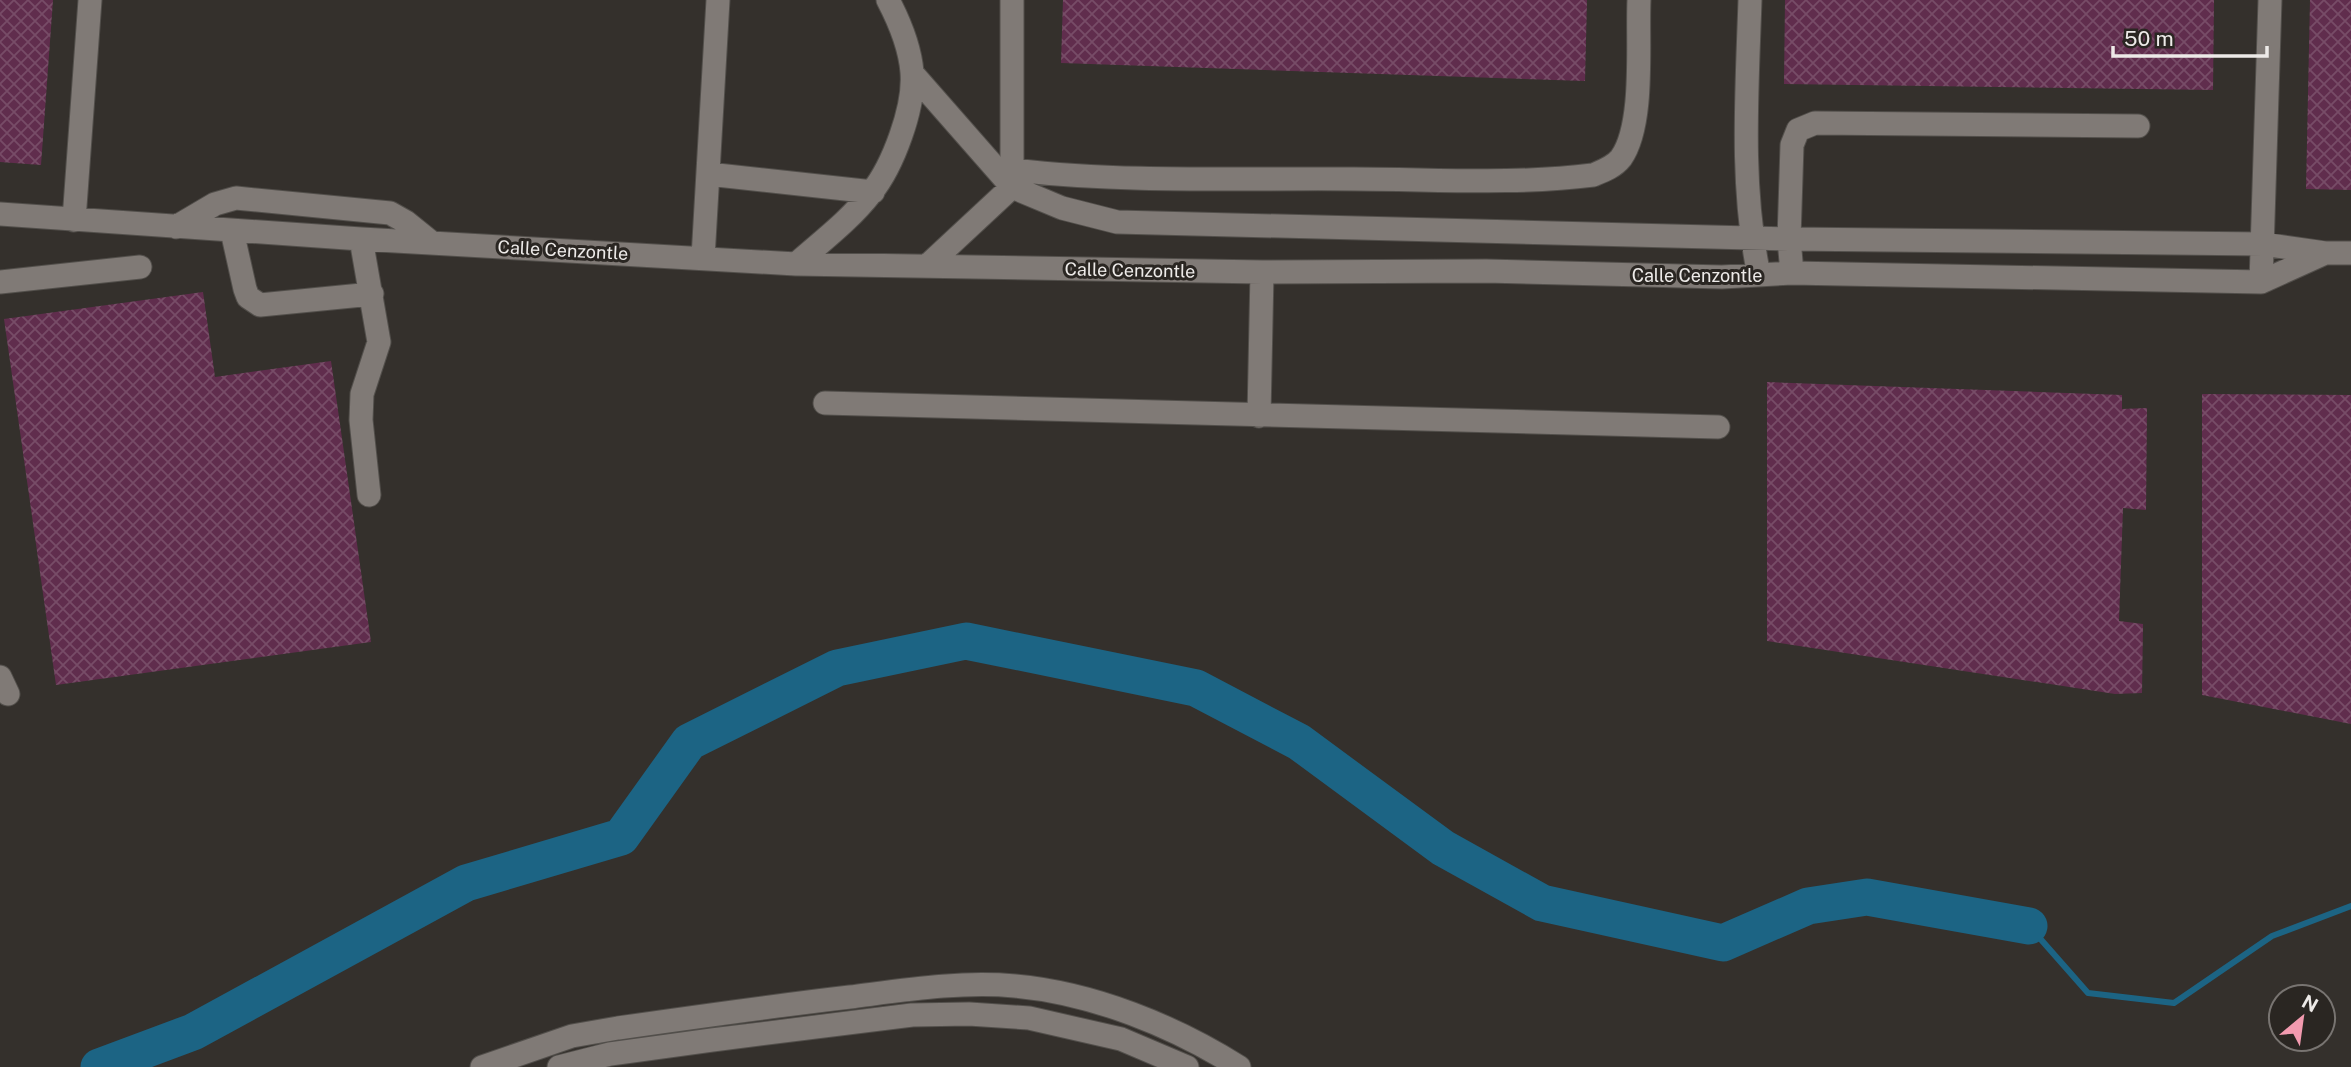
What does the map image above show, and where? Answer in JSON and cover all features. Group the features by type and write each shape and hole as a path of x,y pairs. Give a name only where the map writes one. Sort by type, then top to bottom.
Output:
{"street":[{"path":"74,220 90,0"},
{"path":"703,258 718,0"},
{"path":"796,264 852,215 873,192 898,144 912,73 901,30 888,0"},
{"path":"1012,0 1010,123 1013,178"},
{"path":"927,266 1013,178 1356,179 1444,182 1593,175 1609,168 1620,158 1630,135 1635,112 1639,0"},
{"path":"1750,0 1746,140 1751,236 1759,275"},
{"path":"2270,0 2261,282 2325,253"},
{"path":"912,73 1013,178 1062,208 1117,222 1789,239 2263,244 2325,253 2351,253"},
{"path":"1792,273 1789,239 1792,145 1803,125 2138,126"},
{"path":"708,174 873,192"},
{"path":"176,227 215,204 249,198 390,213 407,222 432,243"},
{"name":"Calle Cenzontle","path":"0,214 232,231 796,264 1262,272 1792,273 2261,282"},
{"path":"232,231 248,297 260,305 372,294"},
{"path":"361,239 379,342 365,380 361,421 369,495"},
{"path":"0,282 140,267"},
{"path":"1259,416 1262,272"},
{"path":"825,403 1718,427"},
{"path":"482,1067 572,1036 606,1030 948,986 1014,986 1090,1002 1153,1023 1222,1062"},
{"path":"559,1067 610,1054 712,1040 912,1015 970,1013 1029,1018 1077,1028 1121,1039 1187,1067"}],"building":[{"path":"0,0 53,0 41,165 0,162"},
{"path":"1063,0 1587,0 1585,81 1061,63"},
{"path":"1785,0 2214,0 2213,90 1784,84"},
{"path":"2310,0 2351,0 2351,190 2306,189"},
{"path":"203,292 215,377 331,361 371,642 56,685 4,319"},
{"path":"1767,382 2122,395 2122,409 2147,408 2146,510 2123,508 2119,621 2143,624 2142,693 2115,694 1767,641"},
{"path":"2202,394 2351,395 2351,724 2202,695"}],"waterway":[{"path":"99,1067 193,1032 466,883 621,837 689,742 837,668 966,641 1196,688 1299,742 1443,848 1542,903 1723,943 1808,906 1867,897 2029,926"},
{"path":"2029,926 2088,993 2174,1003 2272,936 2351,906"}]}
